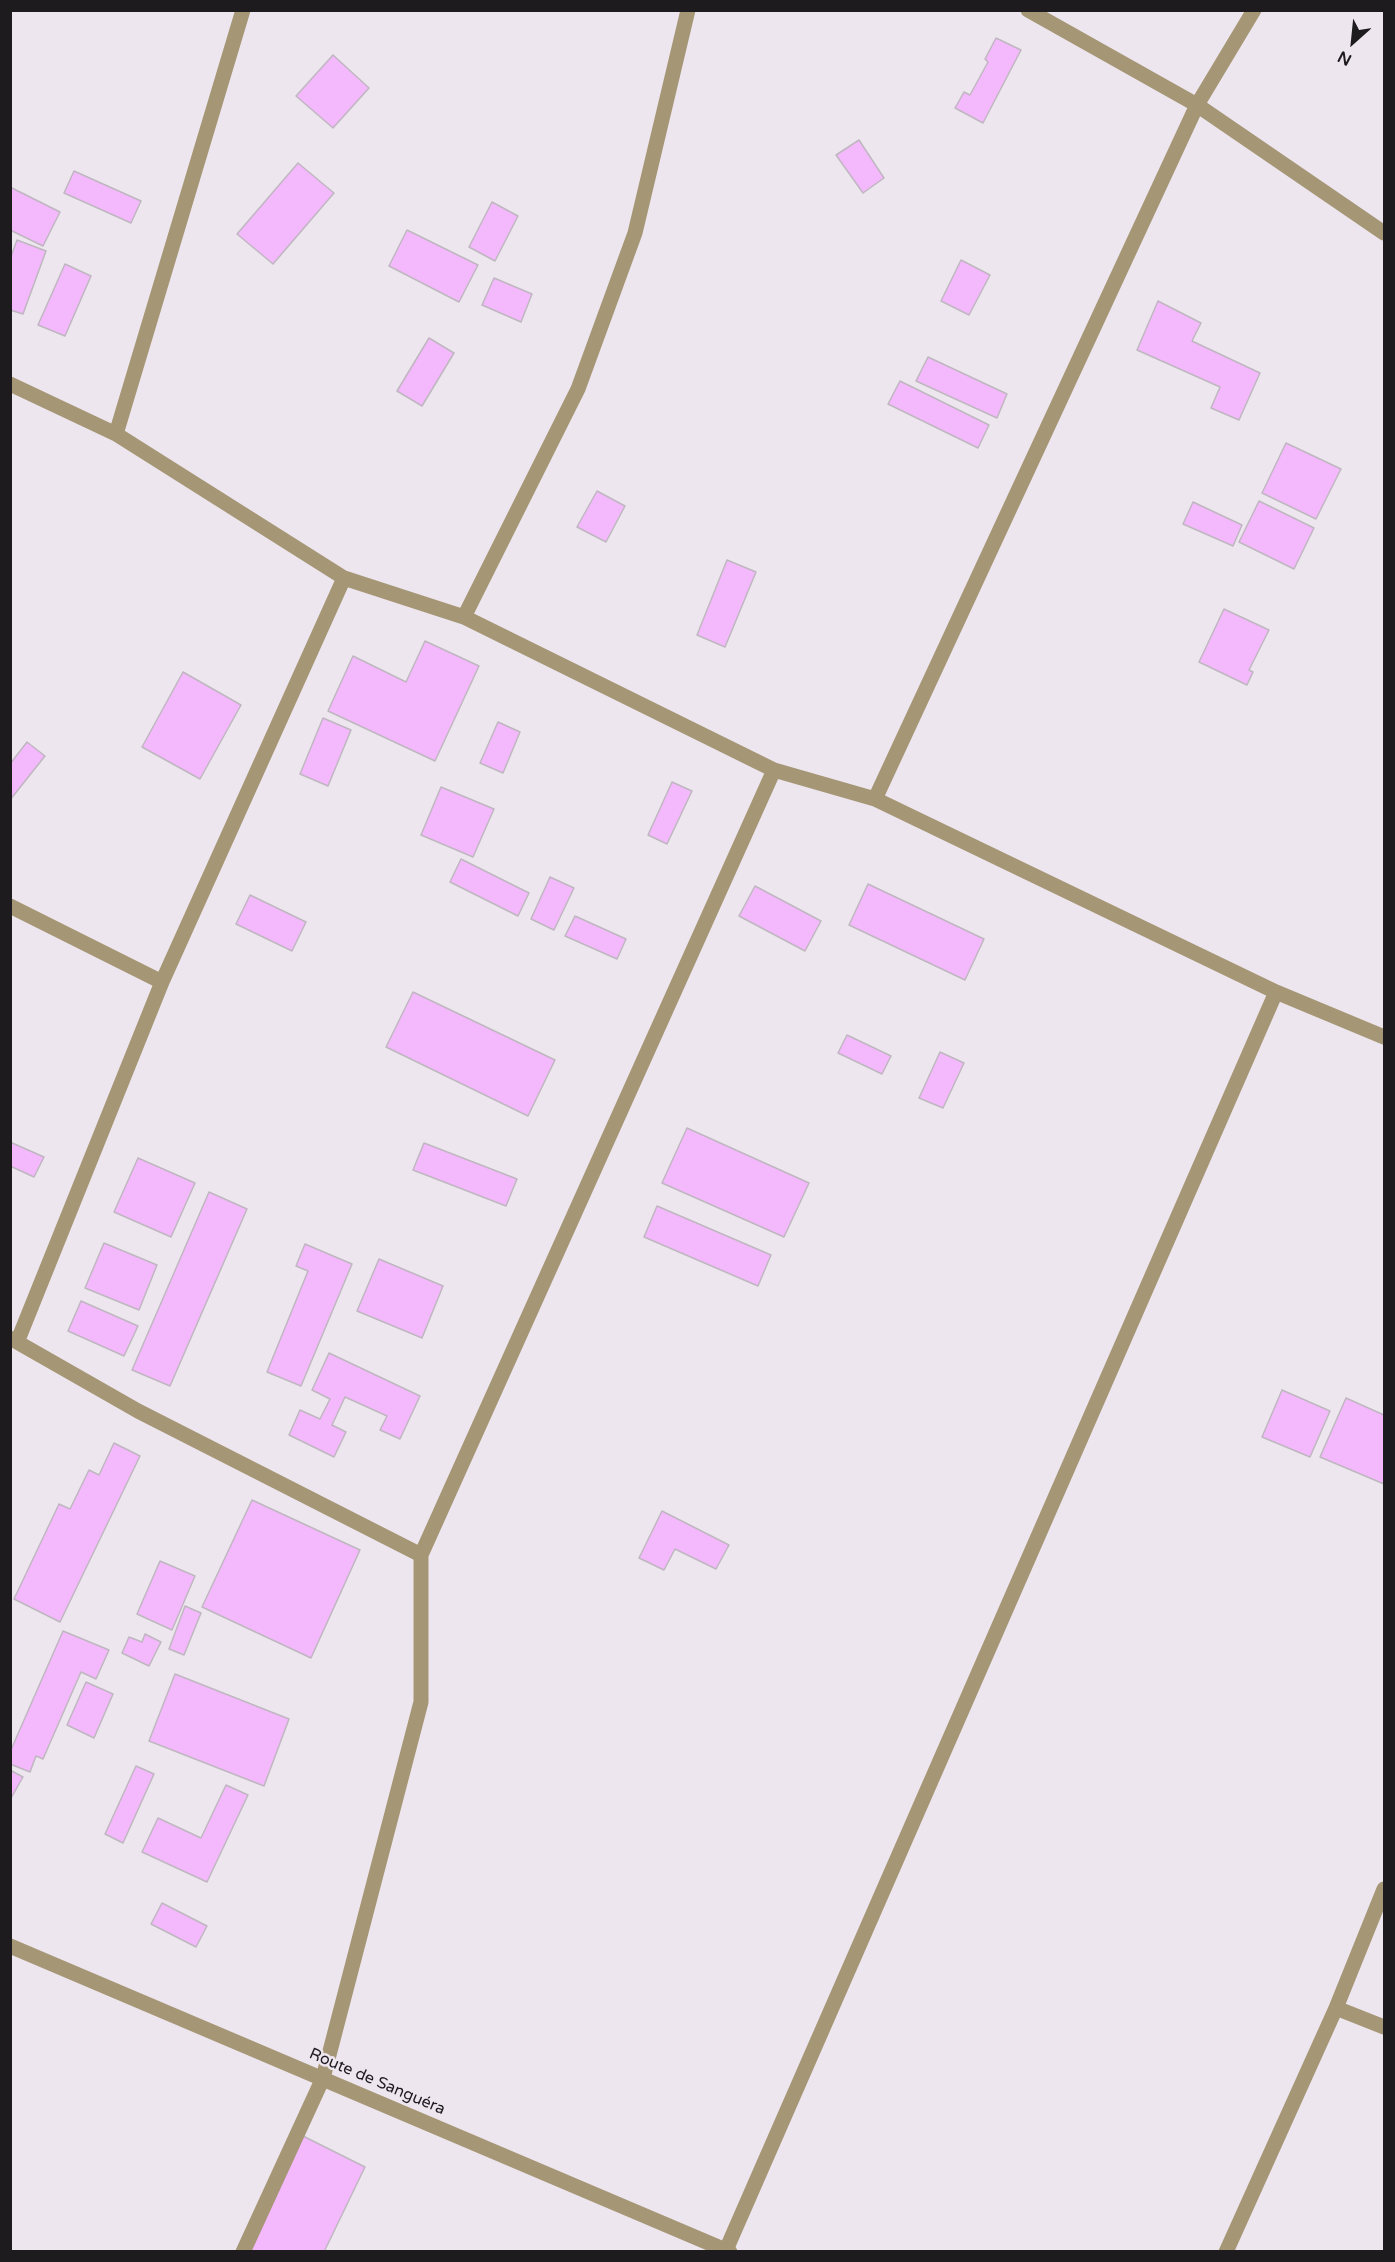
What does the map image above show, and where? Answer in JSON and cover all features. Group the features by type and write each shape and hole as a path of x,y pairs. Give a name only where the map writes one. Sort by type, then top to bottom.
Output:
{"street":[{"path":"116,434 243,10"},
{"path":"464,616 578,389 635,233 688,10"},
{"path":"1028,10 1197,105 1384,233"},
{"path":"875,799 1197,105 1254,10"},
{"path":"10,384 116,434 344,578 464,616 774,770 875,799 1276,992 1384,1037"},
{"path":"344,578 162,982 14,1339 138,1411 421,1555"},
{"path":"243,2252 323,2078 421,1702 421,1555 774,770"},
{"path":"10,906 162,982"},
{"path":"728,2251 1276,992"},
{"path":"1227,2252 1336,2008 1384,1889"},
{"name":"Route de Sanguéra","path":"10,1946 728,2251"},
{"path":"1336,2008 1384,2027"}],"building":[{"path":"996,38 1021,50 983,123 955,108 964,92 970,95 988,62 985,59"},
{"path":"333,55 369,88 333,128 296,96"},
{"path":"859,140 884,178 863,193 836,155"},
{"path":"298,163 334,193 273,264 237,234"},
{"path":"74,171 141,201 131,223 64,193"},
{"path":"10,187 60,212 43,246 10,230"},
{"path":"492,202 518,216 495,261 469,247"},
{"path":"407,230 478,265 459,302 389,266"},
{"path":"17,240 46,251 23,314 10,310 10,259"},
{"path":"961,260 990,275 969,315 941,301"},
{"path":"65,264 91,276 65,336 38,325"},
{"path":"494,278 532,294 521,322 482,305"},
{"path":"1158,301 1201,323 1192,341 1260,373 1239,420 1211,408 1220,387 1137,350"},
{"path":"429,338 454,353 422,406 397,391"},
{"path":"928,357 1007,394 997,418 916,381"},
{"path":"900,381 989,425 978,448 888,404"},
{"path":"1286,443 1341,469 1316,519 1262,493"},
{"path":"597,491 625,506 606,542 577,527"},
{"path":"1259,501 1314,528 1294,569 1239,542"},
{"path":"1193,502 1242,525 1233,546 1183,524"},
{"path":"727,560 756,572 725,647 697,635"},
{"path":"1224,609 1269,630 1249,670 1253,672 1247,685 1199,662"},
{"path":"425,641 479,666 435,761 328,711 353,656 406,682"},
{"path":"183,672 241,705 200,779 142,747"},
{"path":"323,718 351,730 328,786 300,774"},
{"path":"498,722 520,732 503,773 480,763"},
{"path":"27,742 45,756 10,800 10,764"},
{"path":"672,782 692,791 667,844 648,835"},
{"path":"441,787 494,809 473,857 421,835"},
{"path":"461,859 529,893 518,916 450,882"},
{"path":"550,877 574,888 554,930 531,919"},
{"path":"868,884 984,939 965,980 849,925"},
{"path":"755,886 821,921 805,951 739,916"},
{"path":"250,895 306,922 292,951 236,924"},
{"path":"575,916 626,939 617,959 565,936"},
{"path":"413,992 555,1060 528,1116 386,1047"},
{"path":"847,1035 891,1056 882,1074 838,1053"},
{"path":"940,1052 964,1063 943,1108 919,1098"},
{"path":"687,1128 809,1183 784,1237 662,1183"},
{"path":"10,1142 44,1157 34,1177 10,1166"},
{"path":"424,1143 517,1179 506,1206 413,1170"},
{"path":"138,1158 195,1183 171,1237 114,1212"},
{"path":"209,1192 247,1209 170,1386 132,1370"},
{"path":"657,1206 771,1255 758,1286 644,1237"},
{"path":"104,1243 157,1265 139,1310 85,1288"},
{"path":"305,1244 352,1264 301,1386 267,1372 308,1271 296,1266"},
{"path":"379,1259 443,1286 422,1338 357,1311"},
{"path":"81,1301 138,1326 124,1356 68,1331"},
{"path":"329,1353 420,1396 400,1439 380,1430 387,1416 345,1397 332,1425 346,1432 334,1457 289,1435 300,1410 320,1419 330,1399 312,1390"},
{"path":"1282,1390 1330,1411 1310,1457 1262,1437"},
{"path":"1346,1398 1384,1415 1384,1484 1320,1457"},
{"path":"114,1443 140,1456 60,1622 14,1599 59,1504 70,1509 89,1470 99,1475"},
{"path":"252,1500 360,1550 311,1658 202,1607"},
{"path":"662,1511 729,1545 716,1569 675,1549 664,1570 639,1558"},
{"path":"160,1561 195,1576 172,1630 137,1614"},
{"path":"185,1606 201,1613 184,1655 169,1649"},
{"path":"63,1631 109,1650 96,1679 81,1672 43,1759 36,1756 30,1772 10,1764 10,1752"},
{"path":"145,1634 161,1642 149,1666 122,1653 129,1637 142,1642"},
{"path":"175,1674 289,1719 264,1786 149,1741"},
{"path":"86,1682 113,1694 94,1738 67,1725"},
{"path":"136,1766 154,1774 123,1843 105,1834"},
{"path":"10,1770 23,1777 10,1800"},
{"path":"226,1785 248,1795 207,1882 142,1852 158,1818 201,1838"},
{"path":"162,1903 207,1926 196,1947 151,1924"},
{"path":"303,2136 365,2167 324,2252 247,2252"}]}
